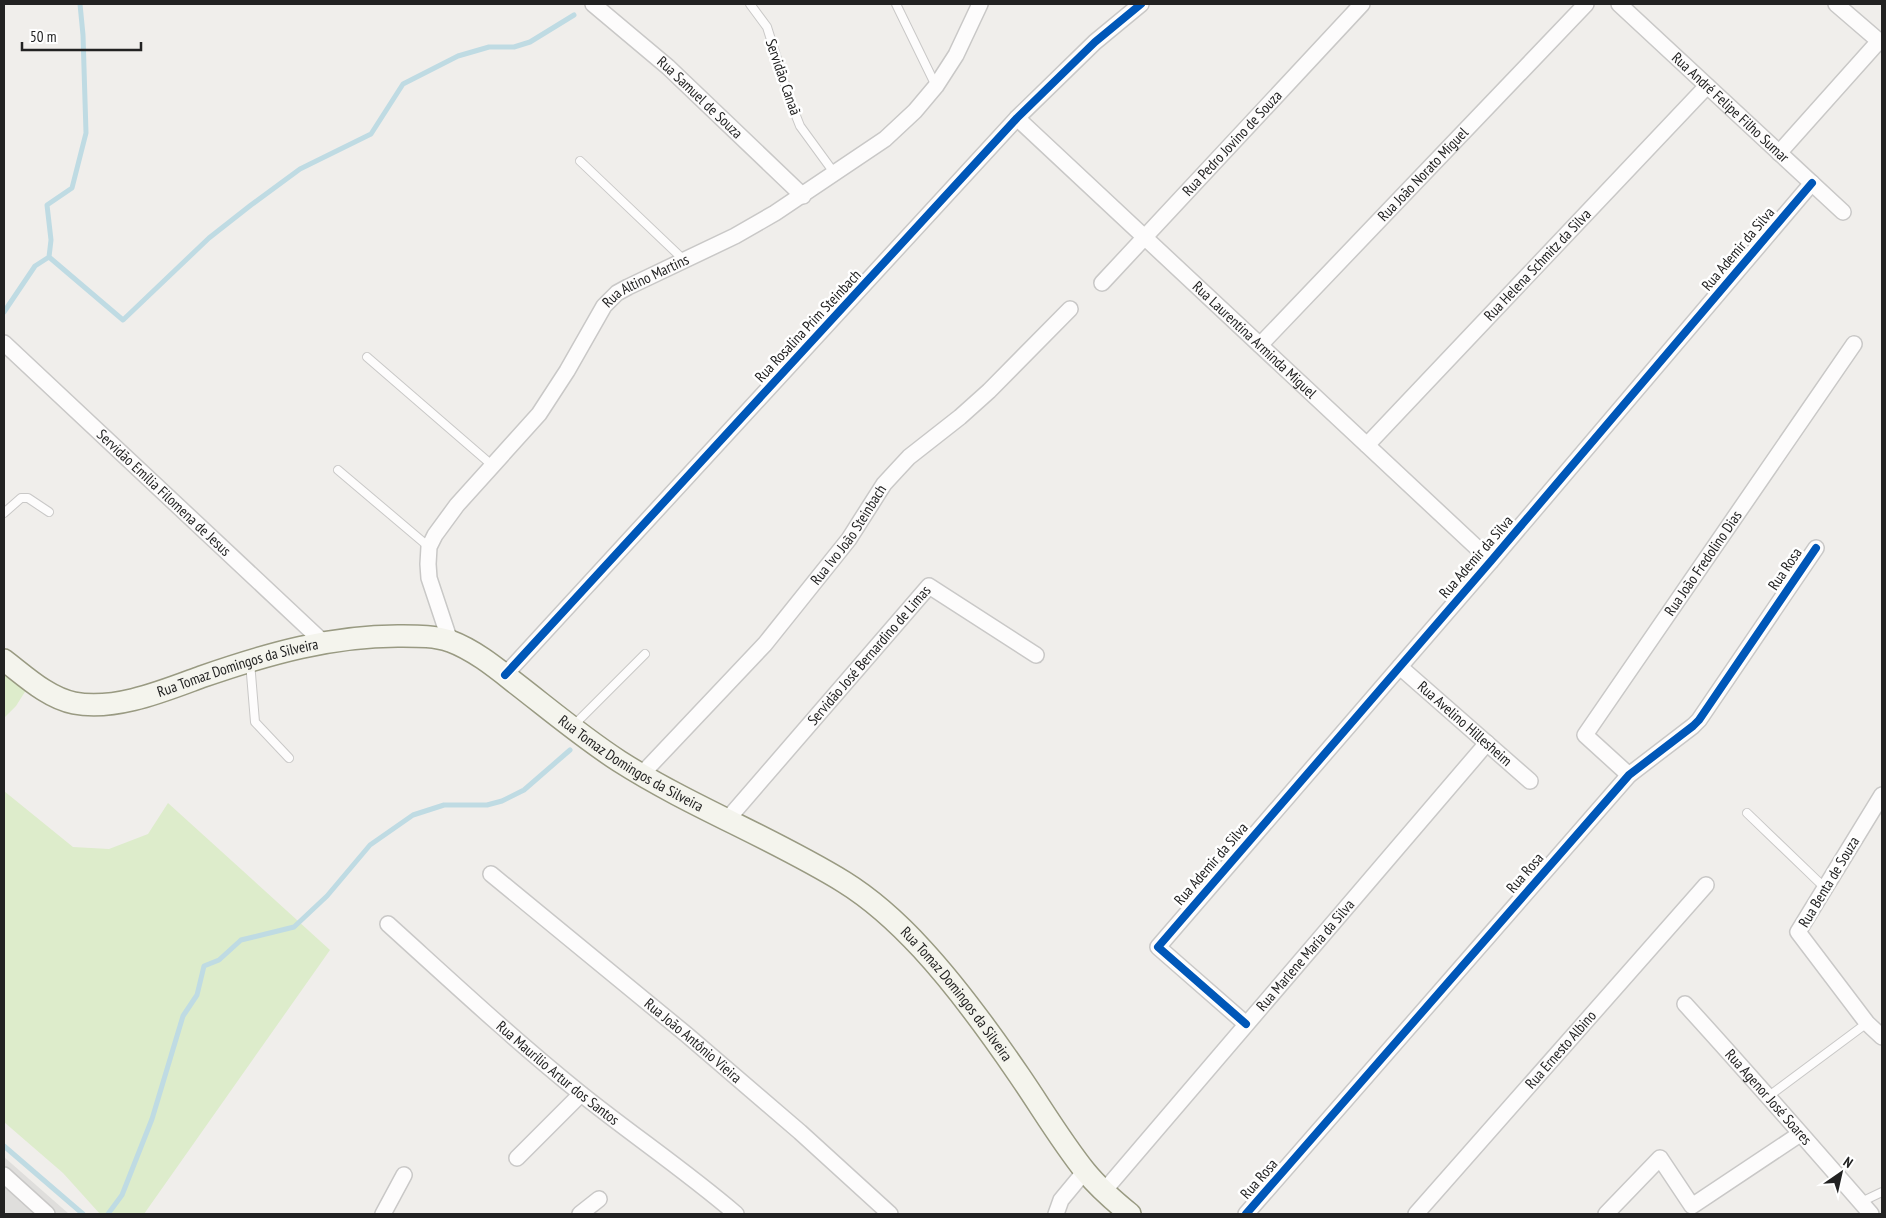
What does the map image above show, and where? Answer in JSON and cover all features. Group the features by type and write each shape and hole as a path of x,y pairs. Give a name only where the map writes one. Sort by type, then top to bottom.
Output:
{"main road":[{"name":"Rua Tomaz Domingos da Silveira","path":"4,660 40,687 59,698 74,703 93,704 140,698 249,660 323,642 379,636 427,636 450,641 505,675 572,727 641,775 726,821 814,865 846,883 875,904 905,931 929,957 973,1011 1085,1171 1130,1214"}],"street":[{"name":"Rua Samuel de Souza","path":"593,4 687,84 803,196"},
{"name":"Rua Altino Martins","path":"450,641 429,578 429,547 444,521 550,399 598,315 610,299 628,287 735,236 803,196 898,128 936,86 956,55 980,4"},
{"name":"Rua Rosalina Prim Steinbach","path":"505,675 1017,118 1095,42 1141,4"},
{"name":"Rua Pedro Jovino de Souza","path":"1102,283 1362,4"},
{"name":"Rua João Norato Miguel","path":"1260,345 1586,4"},
{"name":"Rua André Felipe Filho Sumar","path":"1619,4 1843,212"},
{"path":"1780,153 1879,41 1836,4"},
{"name":"Rua Helena Schmitz da Silva","path":"1367,445 1707,86"},
{"name":"Rua Laurentina Arminda Miguel","path":"1017,118 1491,561"},
{"name":"Rua Ademir da Silva","path":"1246,1024 1158,947 1491,561 1812,183"},
{"name":"Rua Ivo João Steinbach","path":"641,775 765,644 849,539 884,484 909,457 980,400 1070,309"},
{"name":"Servidão Emília Filomena de Jesus","path":"4,343 323,642"},
{"name":"Rua João Fredolino Dias","path":"1629,775 1586,735 1854,344"},
{"name":"Rua Rosa","path":"1246,1214 1629,775 1699,720 1816,548"},
{"name":"Servidão José Bernardino de Limas","path":"726,821 929,586 1036,655"},
{"name":"Rua Avelino Hillesheim","path":"1400,667 1530,781"},
{"name":"Rua Marlene Maria da Silva","path":"1104,1191 1487,743"},
{"name":"Rua Benta de Souza","path":"1882,794 1798,932 1867,1023 1882,1037"},
{"name":"Rua João Antônio Vieira","path":"491,874 694,1041 800,1132 890,1214"},
{"name":"Rua Ernesto Albino","path":"1416,1214 1706,886"},
{"name":"Rua Maurílio Artur dos Santos","path":"388,924 532,1053 581,1094 667,1158 736,1214"},
{"name":"Rua Agenor José Soares","path":"1685,1004 1769,1096 1871,1214"},
{"path":"517,1158 581,1094"},
{"path":"1606,1214 1660,1158 1695,1210 1800,1134"},
{"path":"1056,1214 1061,1200 1085,1171"},
{"path":"4,1175 47,1214"},
{"path":"383,1214 404,1175"},
{"path":"580,1214 599,1199"}],"lane":[{"name":"Servidão Canaã","path":"750,4 767,27 800,126 835,174"},
{"path":"896,4 936,86"},
{"path":"580,161 685,261"},
{"path":"367,357 493,466"},
{"path":"338,470 429,547"},
{"path":"4,513 22,498 28,498 49,512"},
{"path":"572,727 645,654"},
{"path":"249,660 255,722 290,758"},
{"path":"1747,813 1825,888"},
{"path":"1769,1096 1867,1023"},
{"path":"1860,1202 1882,1192"}],"shaded area":[{"path":"4,1157 69,1214 4,1214"}],"green space":[{"path":"4,667 28,687 16,706 4,718"},
{"path":"4,791 73,847 109,849 148,834 168,803 330,950 144,1214 100,1214 63,1173 4,1122"}],"waterway":[{"path":"49,257 51,240 47,205 72,188 86,133 83,35 80,4"},
{"path":"49,257 123,320 209,238 251,205 300,169 371,134 403,84 458,56 489,47 514,47 530,42 574,15"},
{"path":"4,312 35,266 49,257"},
{"path":"108,1214 122,1195 152,1119 183,1016 197,995 204,966 219,960 241,940 294,927 327,896 370,845 413,815 444,805 487,805 502,801 524,790 570,750"},
{"path":"4,1146 83,1214"}],"cycle path":[{"path":"505,675 1017,118 1095,42 1141,4"},
{"path":"1246,1024 1158,947 1491,561 1812,183"},
{"path":"1246,1214 1629,775 1699,720 1816,548"}]}
